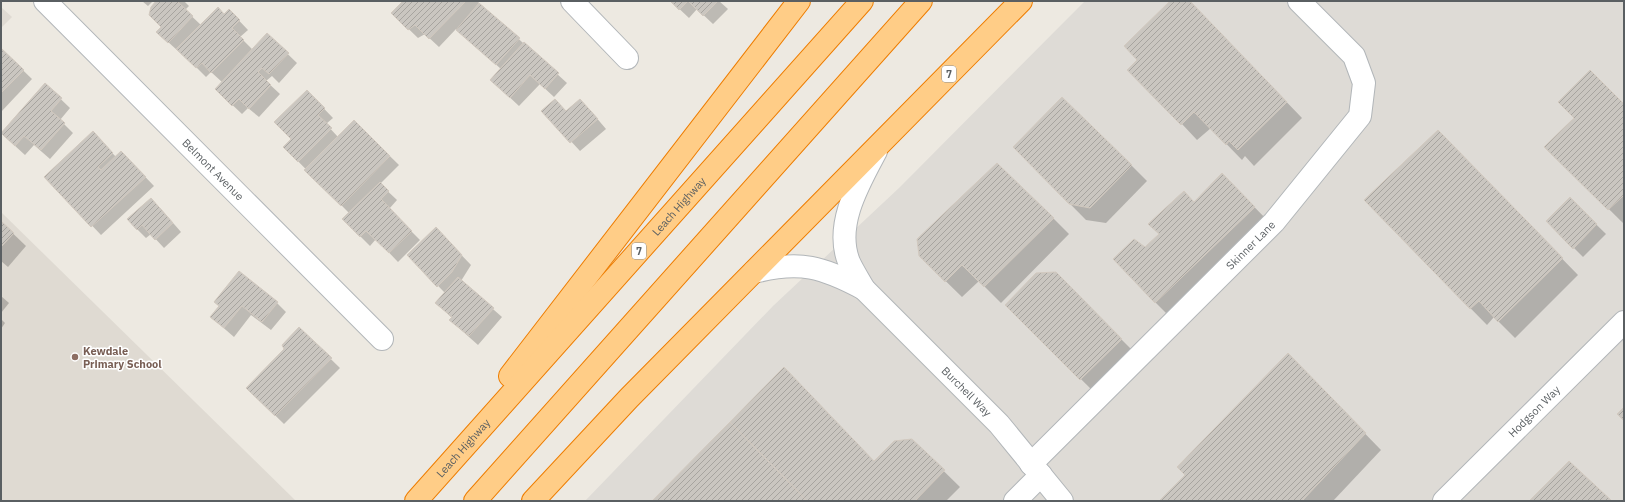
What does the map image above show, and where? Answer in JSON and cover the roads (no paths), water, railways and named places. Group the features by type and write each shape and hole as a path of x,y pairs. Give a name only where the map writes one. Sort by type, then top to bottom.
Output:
{"highway":[{"path":"415,501 799,1"},
{"name":"Leach Highway","path":"415,501 862,1"},
{"path":"475,501 921,1"},
{"name":"7","path":"533,501 629,398 1021,1"}],"street":[{"name":"Belmont Avenue","path":"45,1 382,338"},
{"path":"572,1 627,58"},
{"name":"Skinner Lane","path":"1015,501 1036,469 1274,222 1360,116 1364,83 1354,56 1300,1"},
{"name":"Burchell Way","path":"864,289 849,261 845,247 845,233 852,199 878,147"},
{"name":"Burchell Way","path":"754,272 775,266 805,266 840,276 864,289 999,424 1062,501"},
{"name":"Hodgson Way","path":"1444,501 1624,322"}],"place":[{"name":"Kewdale Primary School","path":"75,357"}]}
